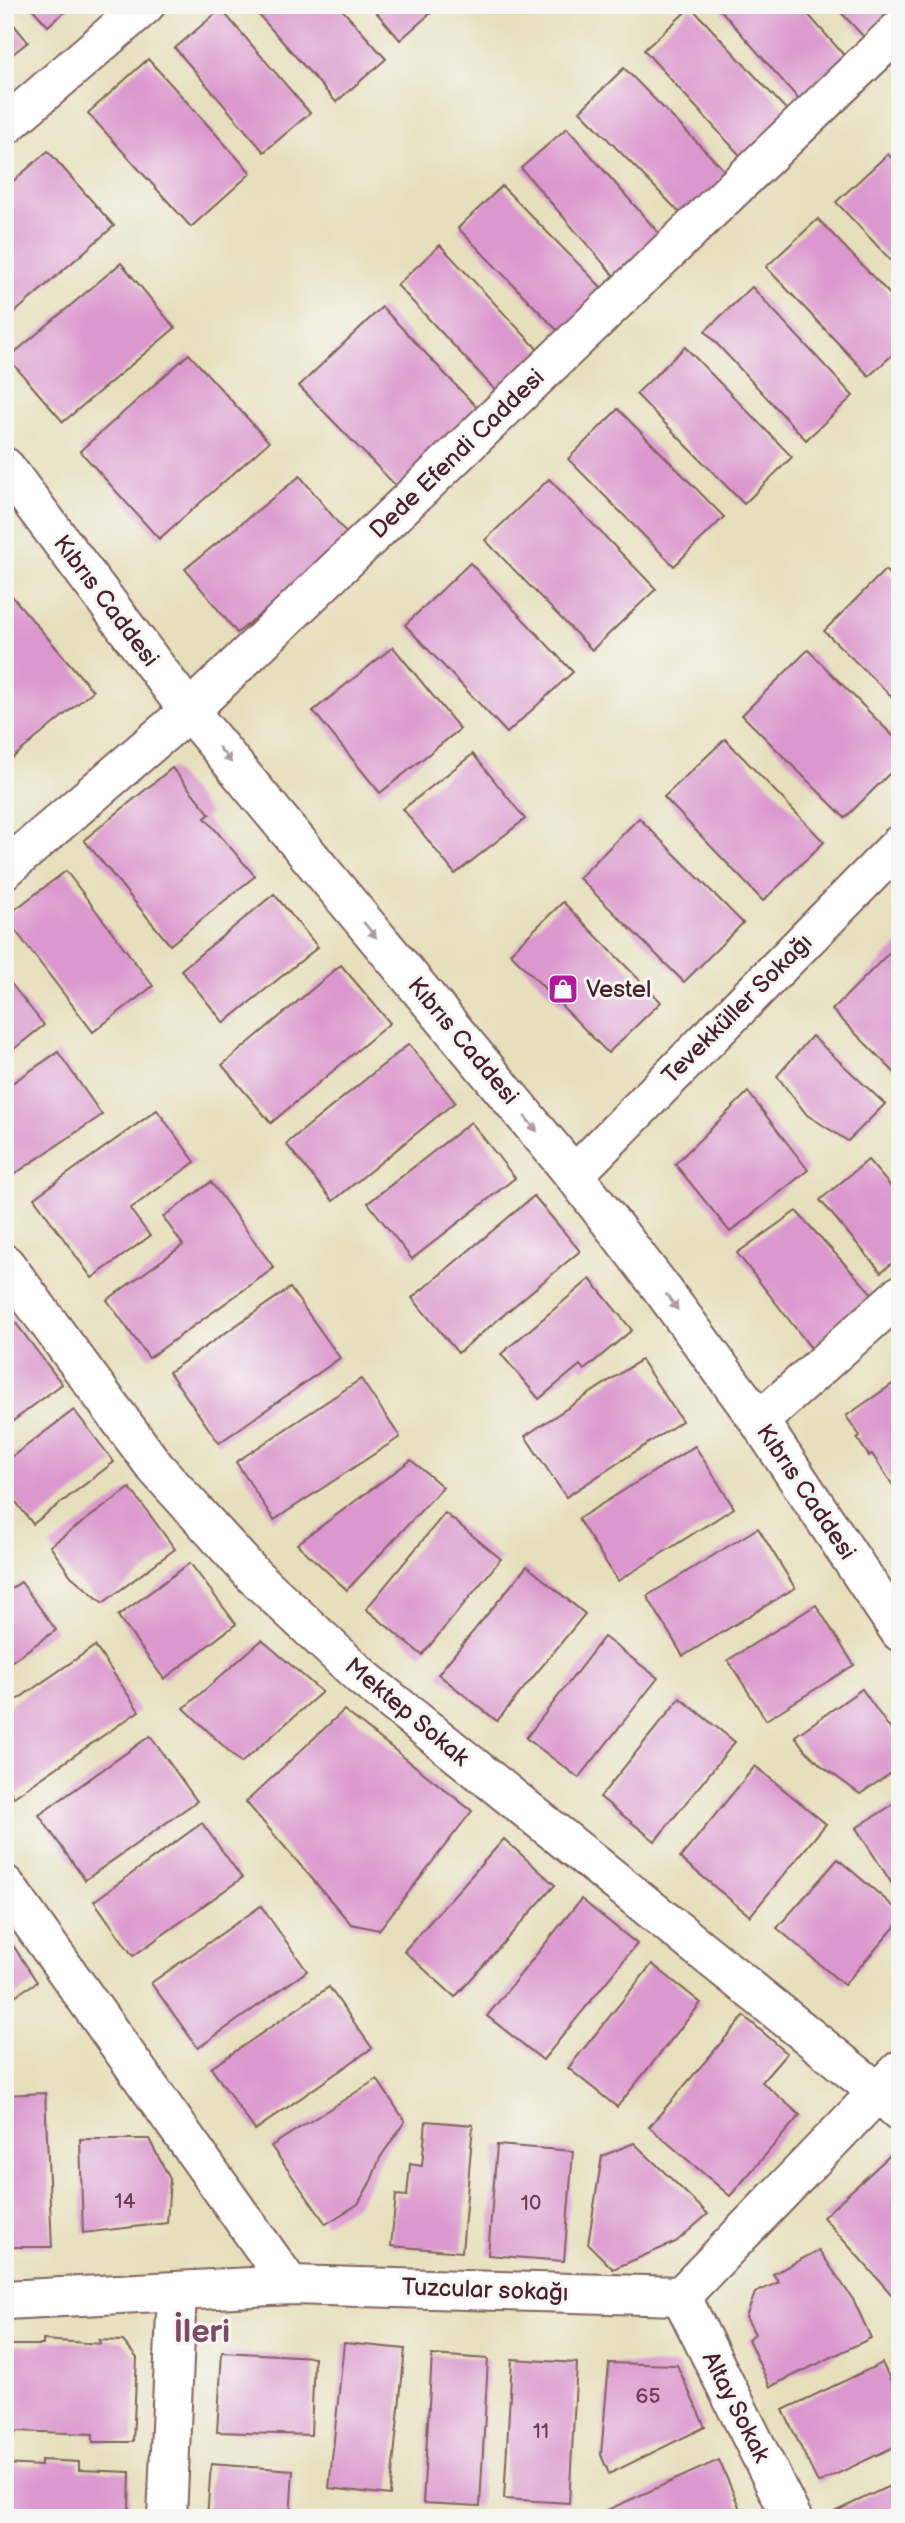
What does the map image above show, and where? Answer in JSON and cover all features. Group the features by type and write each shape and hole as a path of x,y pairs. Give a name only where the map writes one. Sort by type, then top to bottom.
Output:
{"street":[{"path":"5,126 145,5"},
{"name":"Dede Efendi Caddesi","path":"5,869 189,711 900,29"},
{"name":"Kıbrıs Caddesi","path":"5,467 189,711 574,1175 760,1421 900,1632"},
{"name":"Tevekküller Sokağı","path":"574,1175 900,844"},
{"name":"Mektep Sokak","path":"5,1264 155,1467 254,1576 362,1677 892,2091"},
{"path":"760,1421 900,1295"},
{"path":"5,1885 290,2285"},
{"path":"681,2296 892,2091"},
{"name":"Tuzcular sokağı","path":"5,2300 290,2285 681,2296"},
{"path":"167,2518 177,2291"},
{"name":"Altay Sokak","path":"681,2296 792,2518"}],"building":[{"path":"29,5 72,5 48,26"},
{"path":"250,5 338,5 386,59 336,102"},
{"path":"370,5 440,5 400,40"},
{"path":"716,5 800,5 850,62 803,104"},
{"path":"834,5 898,5 864,37"},
{"path":"691,7 795,119 747,163 644,50"},
{"path":"221,9 310,113 264,152 175,48"},
{"path":"5,14 28,42 5,60"},
{"path":"148,59 251,173 191,227 88,113"},
{"path":"624,68 730,176 686,219 580,111"},
{"path":"567,128 662,237 616,278 521,168"},
{"path":"48,151 114,226 5,321 5,188"},
{"path":"888,154 900,167 900,270 836,202"},
{"path":"502,186 605,291 561,334 458,228"},
{"path":"818,219 900,305 900,348 869,376 766,267"},
{"path":"440,245 542,354 499,394 397,285"},
{"path":"121,263 175,328 63,422 8,358"},
{"path":"752,287 853,396 806,440 705,331"},
{"path":"382,307 483,414 402,492 299,386"},
{"path":"685,347 792,457 744,504 636,394"},
{"path":"189,354 269,442 159,539 80,451"},
{"path":"618,409 724,517 674,566 568,459"},
{"path":"300,476 352,540 237,633 185,569"},
{"path":"549,479 656,589 592,650 485,540"},
{"path":"470,563 573,672 507,733 405,625"},
{"path":"885,570 900,585 900,705 824,631"},
{"path":"5,588 93,691 10,760 5,755"},
{"path":"393,647 460,729 380,793 313,711"},
{"path":"808,650 900,743 900,763 845,818 742,715"},
{"path":"725,739 824,842 763,901 664,797"},
{"path":"473,754 525,819 455,874 403,809"},
{"path":"172,768 210,814 205,818 255,876 170,945 84,840"},
{"path":"639,818 743,923 684,982 579,878"},
{"path":"66,871 153,986 93,1032 5,917"},
{"path":"274,894 318,947 224,1023 181,970"},
{"path":"563,902 661,1002 608,1053 510,953"},
{"path":"900,942 900,1078 832,1010"},
{"path":"341,965 390,1023 271,1123 222,1065"},
{"path":"5,976 44,1025 5,1056"},
{"path":"812,1036 885,1104 848,1141 807,1115 777,1076"},
{"path":"409,1044 455,1102 333,1201 286,1144"},
{"path":"58,1052 102,1115 13,1175 5,1163 5,1088"},
{"path":"748,1092 808,1170 730,1232 675,1164"},
{"path":"157,1110 195,1162 130,1209 150,1236 92,1278 34,1198"},
{"path":"471,1122 515,1178 412,1259 368,1203"},
{"path":"868,1160 900,1197 900,1257 881,1272 820,1200"},
{"path":"211,1182 274,1268 149,1358 107,1300 183,1245 163,1217"},
{"path":"534,1196 580,1251 458,1353 412,1298"},
{"path":"796,1211 876,1298 811,1348 737,1253"},
{"path":"590,1279 632,1330 584,1370 580,1365 539,1399 501,1354"},
{"path":"290,1288 340,1358 219,1443 169,1372"},
{"path":"5,1309 62,1384 5,1427"},
{"path":"641,1360 682,1421 566,1497 525,1436"},
{"path":"361,1379 400,1437 274,1520 236,1462"},
{"path":"900,1379 900,1496 872,1454 869,1456 857,1438 860,1436 846,1416"},
{"path":"74,1410 114,1462 33,1524 5,1488 5,1462"},
{"path":"695,1446 734,1508 618,1581 578,1519"},
{"path":"411,1460 443,1487 347,1590 297,1544"},
{"path":"130,1488 175,1549 103,1603 71,1576 50,1546"},
{"path":"445,1513 501,1559 422,1655 366,1609"},
{"path":"758,1528 795,1588 683,1656 647,1596"},
{"path":"190,1563 236,1624 164,1679 118,1616"},
{"path":"527,1566 585,1614 497,1721 438,1674"},
{"path":"21,1582 56,1630 5,1666 5,1593"},
{"path":"816,1605 854,1665 766,1720 728,1660"},
{"path":"604,1637 658,1678 579,1778 526,1738"},
{"path":"262,1640 322,1692 241,1763 184,1708"},
{"path":"95,1646 139,1711 14,1797 5,1785 5,1708"},
{"path":"862,1689 900,1743 900,1767 860,1794 822,1766 795,1736"},
{"path":"680,1698 735,1742 655,1841 600,1797"},
{"path":"344,1710 472,1811 379,1930 351,1924 246,1802"},
{"path":"150,1736 197,1801 85,1880 39,1815"},
{"path":"755,1766 826,1824 750,1916 680,1858"},
{"path":"900,1800 900,1896 856,1828"},
{"path":"202,1823 242,1878 133,1956 94,1901"},
{"path":"504,1839 555,1885 455,1997 404,1951"},
{"path":"838,1859 900,1912 900,1921 844,1985 777,1928"},
{"path":"581,1899 637,1944 543,2060 487,2016"},
{"path":"261,1906 307,1971 198,2048 151,1983"},
{"path":"5,1933 37,1982 5,2002"},
{"path":"652,1964 701,2003 617,2107 568,2068"},
{"path":"329,1987 372,2048 255,2130 211,2068"},
{"path":"744,2016 787,2053 762,2082 800,2115 730,2196 649,2127"},
{"path":"377,2079 405,2121 380,2158 358,2204 326,2224 271,2146"},
{"path":"45,2093 52,2247 5,2247 5,2095"},
{"path":"426,2121 473,2125 462,2252 391,2246 396,2195 407,2196 410,2164 422,2166"},
{"path":"80,2139 149,2139 170,2179 167,2223 83,2233"},
{"path":"634,2143 708,2214 676,2242 613,2269 588,2244 602,2156"},
{"path":"497,2145 573,2151 564,2261 488,2255"},
{"path":"898,2148 900,2150 900,2304 823,2217"},
{"path":"819,2250 854,2301 871,2338 770,2387 748,2339 755,2334 746,2317 755,2293 779,2282 773,2274"},
{"path":"43,2340 101,2344 99,2340 123,2341 137,2358 133,2442 93,2442 93,2434 15,2431 14,2438 5,2437 5,2345 43,2345"},
{"path":"344,2343 405,2349 390,2495 329,2488"},
{"path":"222,2352 314,2357 311,2435 217,2432"},
{"path":"432,2355 488,2359 480,2506 423,2503"},
{"path":"512,2359 577,2363 569,2503 504,2499"},
{"path":"609,2363 677,2365 705,2427 609,2474 601,2455"},
{"path":"882,2363 900,2399 900,2444 818,2483 783,2410"},
{"path":"41,2460 79,2462 79,2470 130,2472 129,2509 123,2510 123,2518 5,2518 5,2464 41,2466"},
{"path":"719,2460 744,2518 607,2518 605,2511"},
{"path":"211,2464 293,2470 290,2518 207,2518"},
{"path":"900,2481 900,2518 837,2518 834,2512"}],"place":[{"name":"Vestel","path":"563,989"}],"district":[{"name":"İleri","path":"202,2332"}]}
